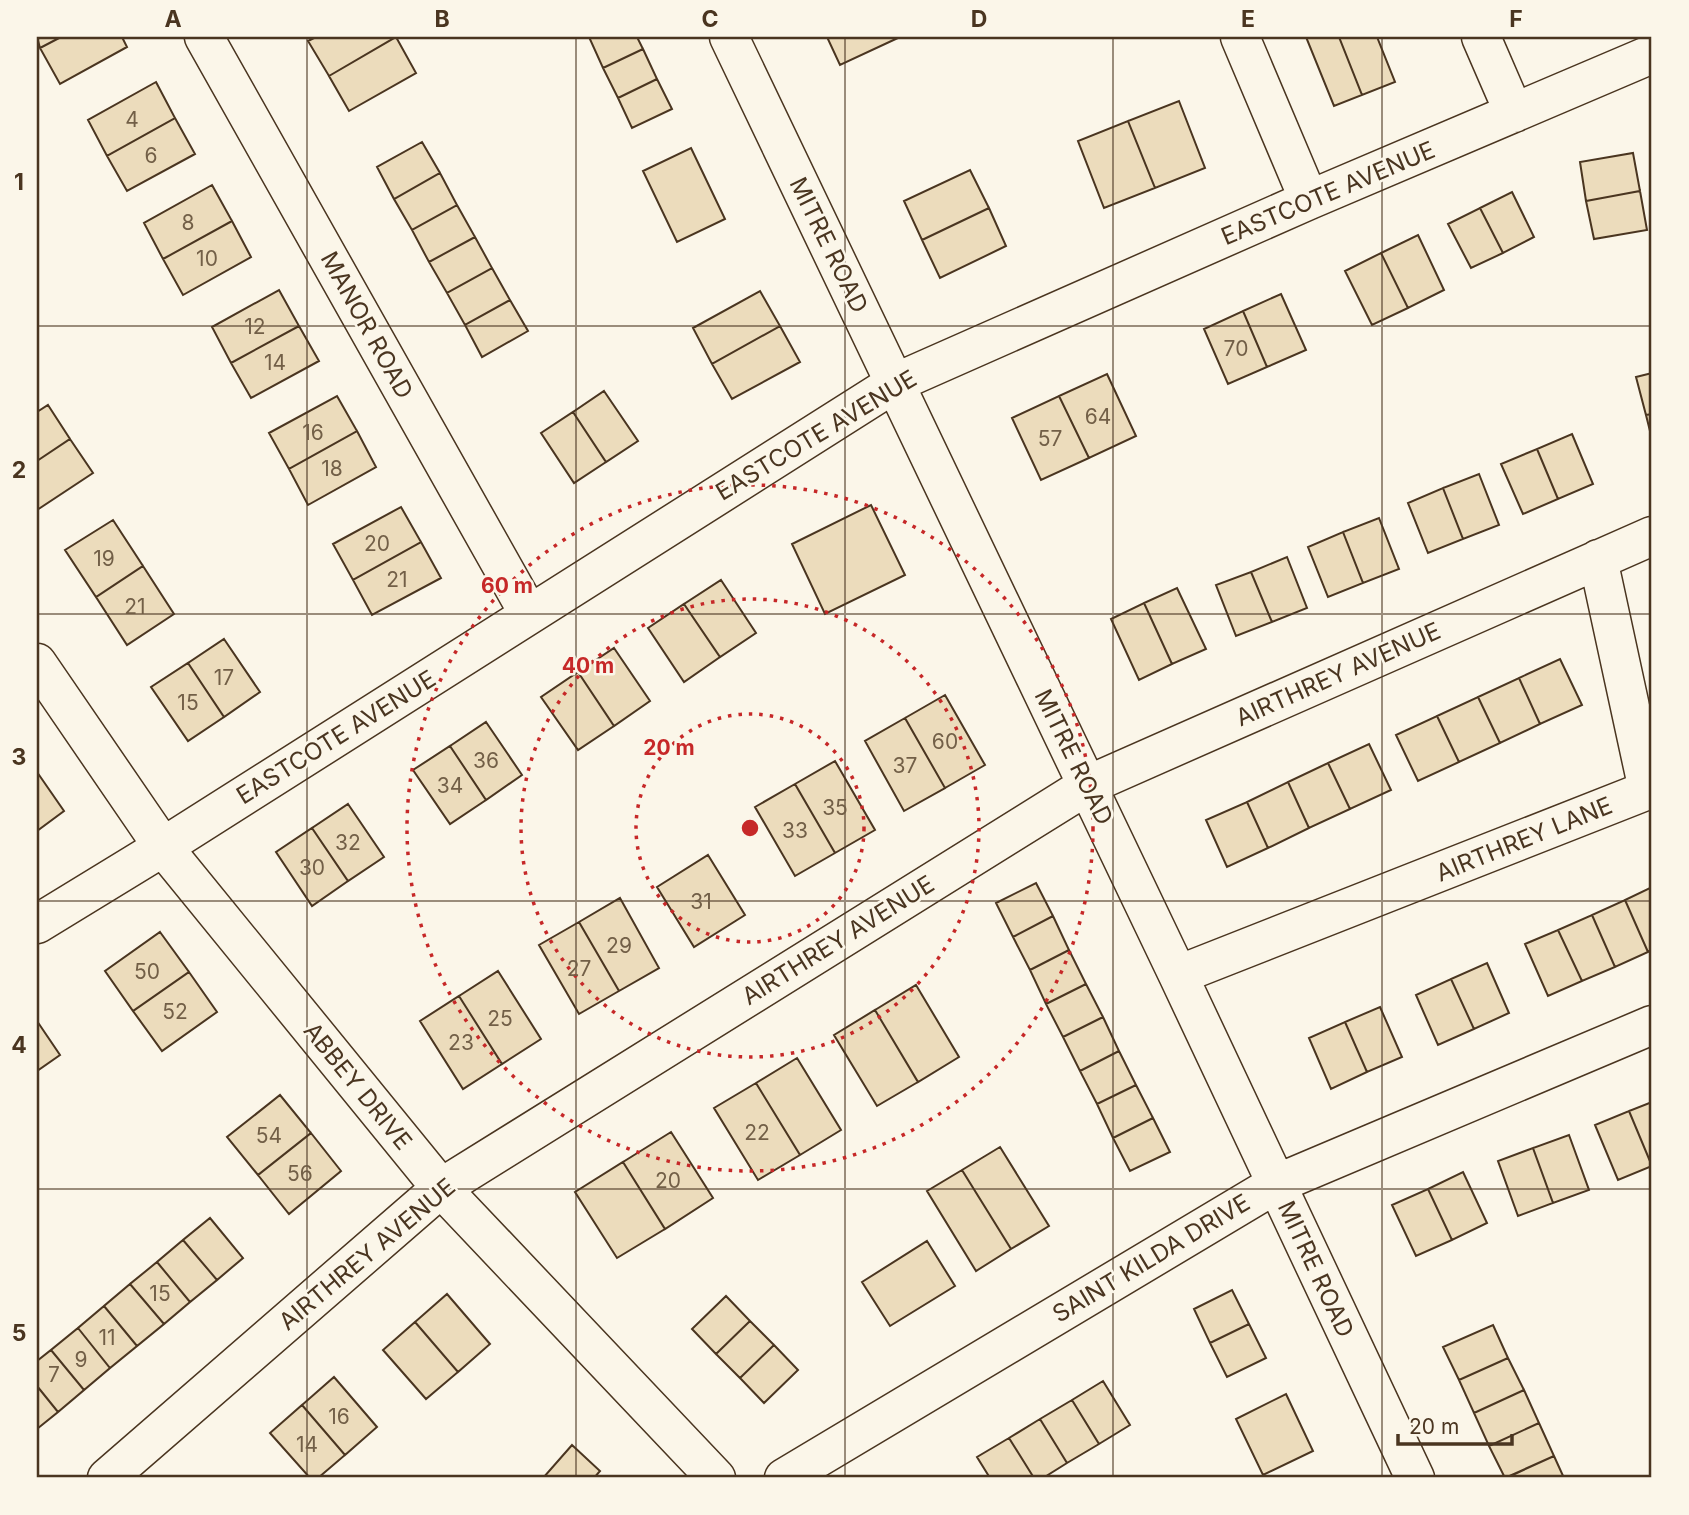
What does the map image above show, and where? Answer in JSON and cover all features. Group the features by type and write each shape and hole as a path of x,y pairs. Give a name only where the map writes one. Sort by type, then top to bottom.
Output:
{"street":[{"name":"MANOR ROAD","path":"204,37 529,614"},
{"name":"MITRE ROAD","path":"729,37 1088,785 1415,1478"},
{"path":"1240,37 1309,200"},
{"path":"1480,37 1514,113"},
{"name":"EASTCOTE AVENUE","path":"37,923 163,847 895,383 1309,200 1652,54"},
{"name":"AIRTHREY AVENUE","path":"107,1478 441,1188 1088,785 1652,536"},
{"name":"AIRTHREY LANE","path":"1178,975 1648,790 1598,559"},
{"name":"ABBEY DRIVE","path":"37,663 163,847 441,1188 716,1478"},
{"name":"SAINT KILDA DRIVE","path":"785,1478 1276,1184 1652,1025"}],"building":[{"path":"37,37 61,37 40,48"},
{"path":"61,37 122,37 127,47 60,84 40,48"},
{"path":"316,37 396,37 329,76 308,41"},
{"path":"396,37 416,73 349,111 329,76"},
{"path":"589,37 637,37 643,49 603,68"},
{"path":"827,37 900,37 840,65"},
{"path":"1306,37 1339,37 1362,95 1334,106"},
{"path":"1339,37 1377,37 1395,82 1362,95"},
{"path":"643,49 657,79 618,98 603,68"},
{"path":"657,79 672,109 632,128 618,98"},
{"path":"156,82 175,118 107,156 88,120"},
{"path":"1179,101 1205,168 1155,188 1128,121"},
{"path":"175,118 195,154 127,191 107,156"},
{"path":"1128,121 1155,188 1104,208 1078,141"},
{"path":"422,142 440,173 394,199 377,167"},
{"path":"691,148 725,219 677,242 643,171"},
{"path":"1633,153 1640,191 1586,201 1580,162"},
{"path":"970,170 989,208 922,240 904,201"},
{"path":"440,173 457,205 412,230 394,199"},
{"path":"212,185 232,221 163,259 144,223"},
{"path":"1640,191 1647,230 1594,239 1586,201"},
{"path":"1512,192 1534,237 1503,253 1480,208"},
{"path":"457,205 475,237 429,262 412,230"},
{"path":"989,208 1006,246 940,278 922,240"},
{"path":"1480,208 1503,253 1471,268 1448,224"},
{"path":"232,221 251,257 183,295 163,259"},
{"path":"1418,235 1444,290 1408,308 1381,253"},
{"path":"475,237 492,268 447,293 429,262"},
{"path":"1381,253 1408,308 1372,325 1345,271"},
{"path":"492,268 510,300 465,325 447,293"},
{"path":"279,290 299,326 231,363 212,327"},
{"path":"760,291 780,326 712,364 693,328"},
{"path":"1281,294 1306,350 1267,367 1243,311"},
{"path":"510,300 528,331 482,357 465,325"},
{"path":"1243,311 1267,367 1228,384 1204,329"},
{"path":"299,326 319,361 251,398 231,363"},
{"path":"780,326 800,362 732,399 712,364"},
{"path":"1652,373 1652,414 1646,415 1636,377"},
{"path":"1107,374 1136,436 1089,458 1059,396"},
{"path":"604,391 638,441 606,462 573,412"},
{"path":"337,396 357,431 289,469 269,433"},
{"path":"1059,396 1089,458 1041,480 1012,418"},
{"path":"48,405 70,439 37,461 37,412"},
{"path":"573,412 606,462 574,483 541,433"},
{"path":"1652,414 1652,439 1646,415"},
{"path":"357,431 376,467 308,505 289,469"},
{"path":"1572,434 1593,484 1558,499 1537,449"},
{"path":"70,439 93,473 37,510 37,461"},
{"path":"1537,449 1558,499 1523,514 1501,464"},
{"path":"1479,474 1499,525 1463,539 1443,488"},
{"path":"1443,488 1463,539 1428,553 1408,503"},
{"path":"871,505 905,575 825,614 792,544"},
{"path":"401,507 421,542 353,580 333,544"},
{"path":"1379,518 1399,569 1363,583 1343,532"},
{"path":"113,520 143,566 96,597 65,550"},
{"path":"1343,532 1363,583 1328,597 1308,547"},
{"path":"421,542 441,578 372,615 353,580"},
{"path":"1287,557 1307,608 1272,622 1251,572"},
{"path":"143,566 174,614 127,645 96,597"},
{"path":"1251,572 1272,622 1236,636 1216,585"},
{"path":"721,580 756,633 720,657 684,604"},
{"path":"1177,588 1206,649 1172,664 1144,603"},
{"path":"1144,603 1172,664 1139,680 1111,619"},
{"path":"684,604 720,657 684,682 648,628"},
{"path":"224,639 260,692 224,717 188,663"},
{"path":"614,648 650,701 614,726 578,672"},
{"path":"1560,659 1582,705 1540,724 1519,678"},
{"path":"188,663 224,717 188,741 151,687"},
{"path":"578,672 614,726 578,750 541,697"},
{"path":"1519,678 1540,724 1500,743 1478,697"},
{"path":"945,695 985,765 945,788 905,718"},
{"path":"1478,697 1500,743 1459,762 1437,716"},
{"path":"1437,716 1459,762 1418,781 1396,735"},
{"path":"905,718 945,788 904,811 865,741"},
{"path":"486,722 522,775 486,800 450,746"},
{"path":"1369,744 1391,790 1350,809 1328,763"},
{"path":"450,746 486,800 450,824 413,770"},
{"path":"835,761 875,830 835,853 795,784"},
{"path":"1328,763 1350,809 1309,828 1288,782"},
{"path":"37,772 64,811 37,831"},
{"path":"1288,782 1309,828 1268,848 1247,802"},
{"path":"795,784 835,853 795,876 755,807"},
{"path":"1247,802 1268,848 1227,867 1206,820"},
{"path":"348,804 384,857 348,881 312,828"},
{"path":"312,828 348,881 312,906 276,852"},
{"path":"708,855 745,915 694,947 657,887"},
{"path":"1036,883 1053,916 1013,937 996,903"},
{"path":"1652,887 1652,950 1648,952 1625,900"},
{"path":"620,898 659,968 619,991 579,922"},
{"path":"1625,900 1648,952 1615,967 1592,915"},
{"path":"1592,915 1615,967 1582,981 1558,930"},
{"path":"1053,916 1069,950 1030,970 1013,937"},
{"path":"579,922 619,991 579,1014 539,945"},
{"path":"1558,930 1582,981 1548,996 1525,944"},
{"path":"160,932 189,972 133,1011 105,971"},
{"path":"1069,950 1086,984 1046,1004 1030,970"},
{"path":"1487,963 1509,1013 1474,1029 1451,979"},
{"path":"498,971 541,1039 502,1064 459,996"},
{"path":"189,972 217,1012 162,1051 133,1011"},
{"path":"1451,979 1474,1029 1438,1045 1416,995"},
{"path":"1086,984 1103,1017 1063,1037 1046,1004"},
{"path":"916,985 959,1057 918,1082 875,1010"},
{"path":"459,996 502,1064 463,1089 420,1021"},
{"path":"1380,1007 1402,1057 1367,1072 1345,1022"},
{"path":"875,1010 918,1082 877,1106 834,1035"},
{"path":"1103,1017 1119,1051 1080,1071 1063,1037"},
{"path":"37,1021 60,1055 37,1071"},
{"path":"1345,1022 1367,1072 1331,1089 1309,1038"},
{"path":"1119,1051 1136,1085 1097,1104 1080,1071"},
{"path":"797,1058 841,1130 800,1155 756,1083"},
{"path":"756,1083 800,1155 758,1180 714,1108"},
{"path":"1136,1085 1153,1118 1113,1138 1097,1104"},
{"path":"280,1095 311,1133 258,1175 227,1137"},
{"path":"1652,1102 1652,1166 1629,1111"},
{"path":"1629,1111 1652,1166 1618,1180 1595,1125"},
{"path":"1153,1118 1170,1152 1130,1171 1113,1138"},
{"path":"671,1132 713,1198 665,1229 623,1162"},
{"path":"311,1133 341,1171 289,1214 258,1175"},
{"path":"1569,1135 1589,1190 1553,1203 1533,1148"},
{"path":"1000,1147 1049,1226 1011,1249 962,1170"},
{"path":"1533,1148 1553,1203 1518,1216 1498,1161"},
{"path":"623,1162 665,1229 617,1258 575,1192"},
{"path":"962,1170 1011,1249 976,1271 927,1191"},
{"path":"1463,1172 1487,1223 1452,1240 1428,1189"},
{"path":"1428,1189 1452,1240 1416,1256 1392,1205"},
{"path":"210,1218 243,1258 217,1280 183,1240"},
{"path":"183,1240 217,1280 190,1302 157,1262"},
{"path":"927,1241 955,1286 890,1326 862,1282"},
{"path":"157,1262 190,1302 164,1324 130,1284"},
{"path":"130,1284 164,1324 137,1346 104,1306"},
{"path":"1232,1290 1249,1324 1210,1343 1194,1309"},
{"path":"447,1294 490,1344 458,1372 415,1322"},
{"path":"726,1296 750,1321 716,1354 692,1329"},
{"path":"104,1306 137,1346 110,1368 78,1328"},
{"path":"750,1321 774,1345 740,1378 716,1354"},
{"path":"415,1322 458,1372 426,1399 383,1350"},
{"path":"1249,1324 1266,1358 1227,1377 1210,1343"},
{"path":"1493,1325 1508,1358 1459,1380 1443,1347"},
{"path":"78,1328 110,1368 84,1390 51,1350"},
{"path":"774,1345 798,1370 764,1403 740,1378"},
{"path":"51,1350 84,1390 58,1412 37,1386 37,1361"},
{"path":"1508,1358 1524,1390 1474,1413 1459,1380"},
{"path":"334,1377 377,1427 345,1455 302,1405"},
{"path":"1103,1381 1130,1425 1099,1444 1072,1400"},
{"path":"37,1386 58,1412 37,1429"},
{"path":"1524,1390 1539,1423 1489,1446 1474,1413"},
{"path":"1286,1394 1313,1451 1263,1475 1236,1419"},
{"path":"1072,1400 1099,1444 1067,1463 1040,1419"},
{"path":"302,1405 345,1455 318,1478 310,1478 270,1433"},
{"path":"1040,1419 1067,1463 1043,1478 1034,1478 1009,1438"},
{"path":"1539,1423 1554,1456 1505,1478 1489,1446"},
{"path":"1009,1438 1034,1478 990,1478 977,1457"},
{"path":"572,1445 600,1471 594,1478 543,1478"},
{"path":"1554,1456 1564,1478 1506,1478"}]}
